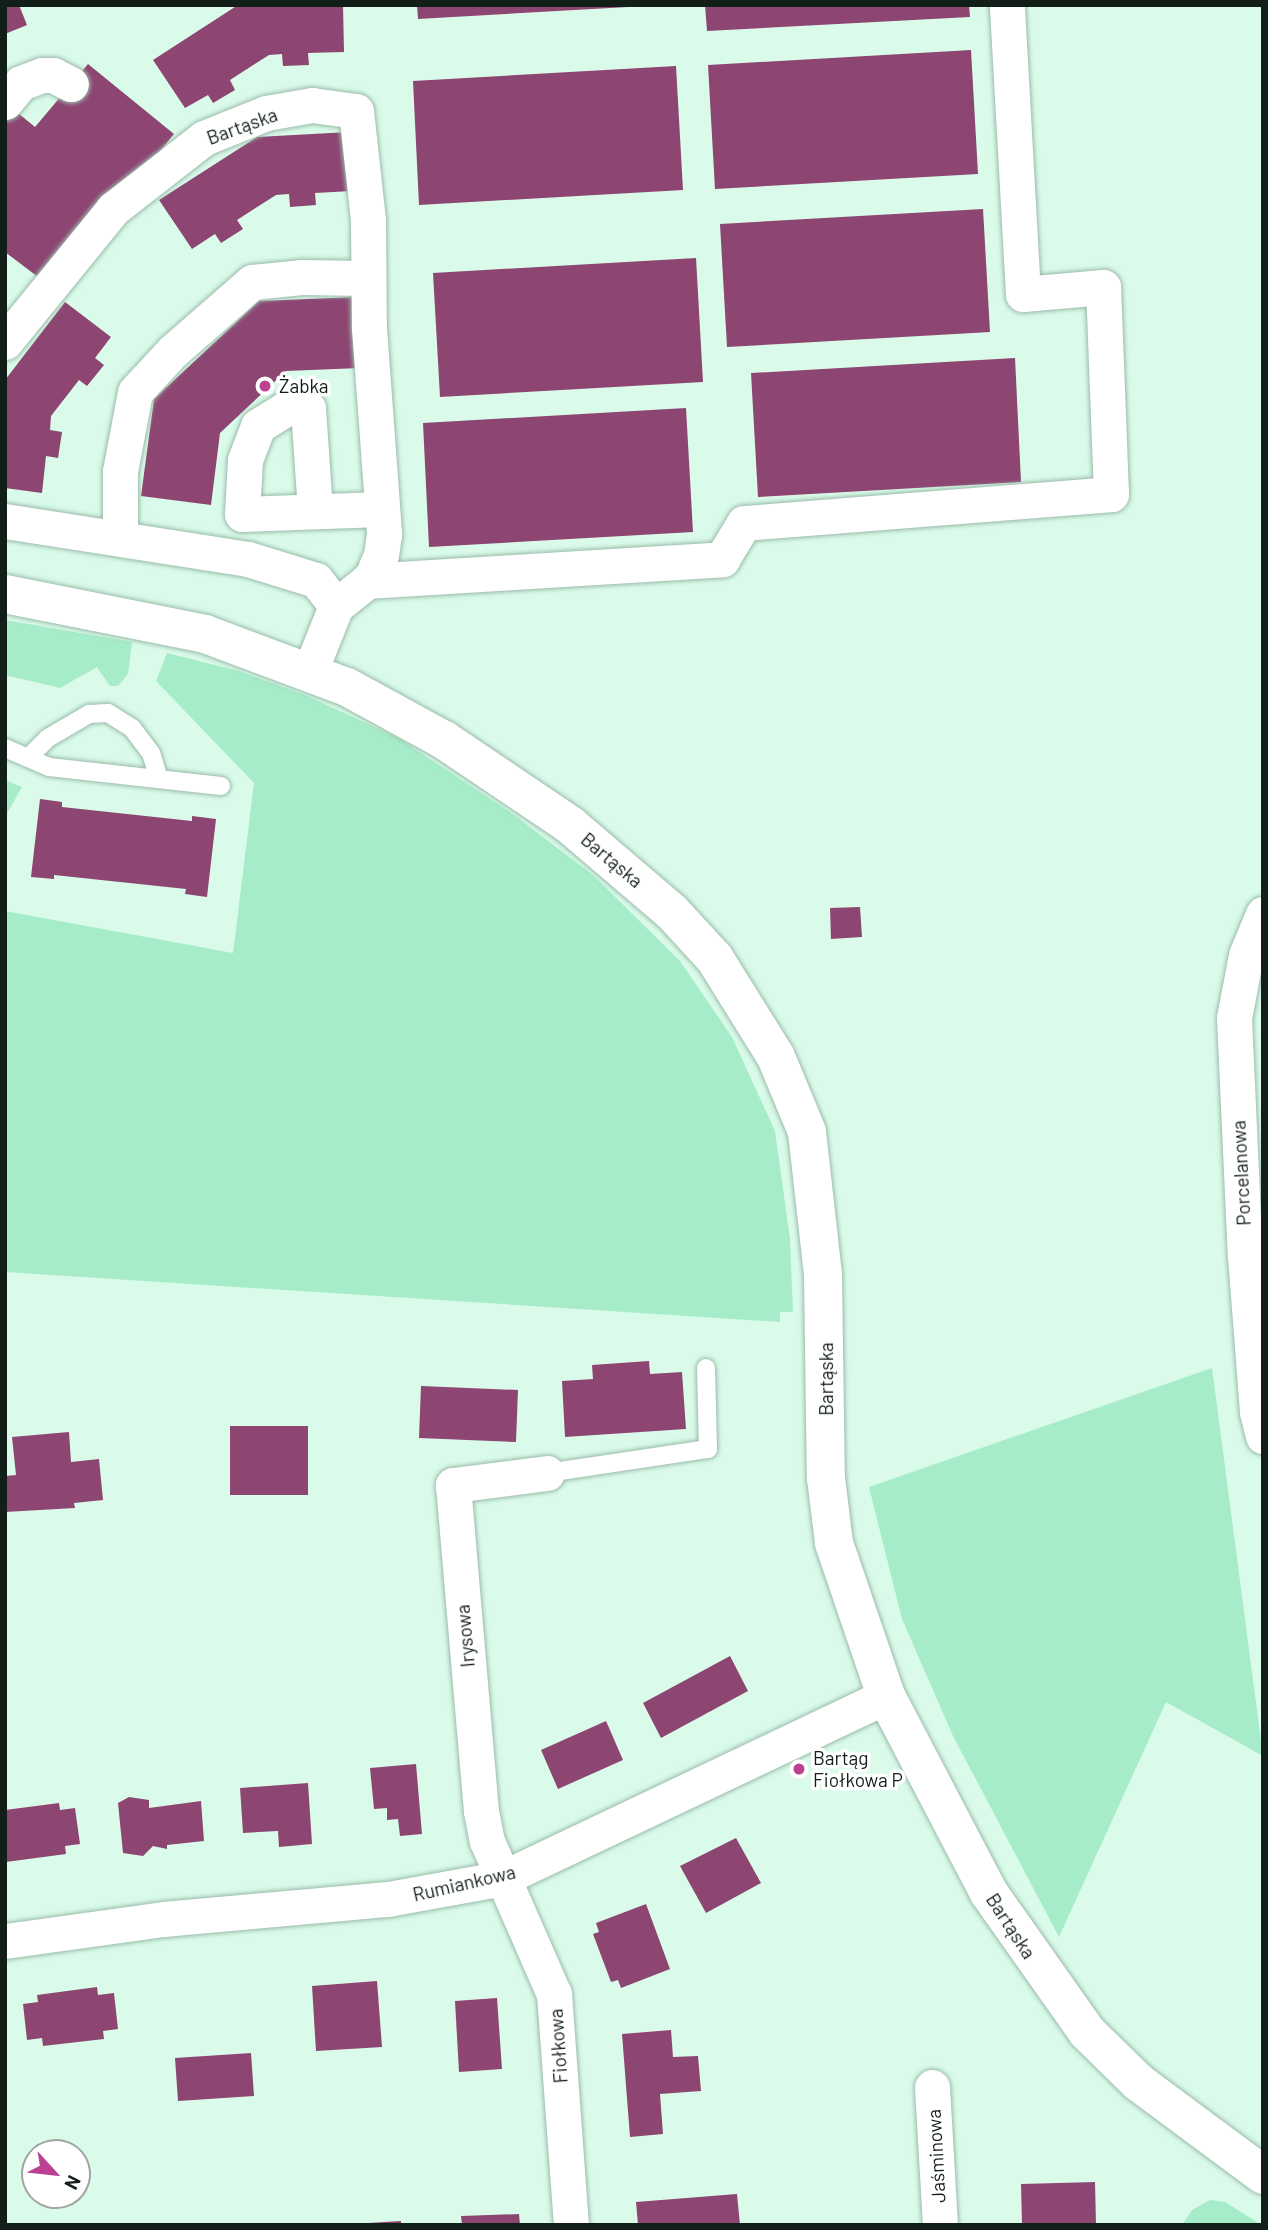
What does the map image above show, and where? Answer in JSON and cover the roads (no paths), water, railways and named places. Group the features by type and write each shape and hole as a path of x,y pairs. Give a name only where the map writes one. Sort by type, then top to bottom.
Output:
{"street":[{"path":"368,581 722,559 744,523 1111,494 1103,287 1023,294 1007,5"},
{"path":"5,102 21,83 41,75 53,75 71,84"},
{"name":"Bartąska","path":"5,342 113,209 204,138 266,113 312,105 356,111 368,220 368,278 381,509 381,555 368,581 337,606 310,671"},
{"path":"120,538 120,471 135,392 173,351 252,282 368,278"},
{"path":"315,511 381,509"},
{"path":"5,521 248,559 316,580 337,606"},
{"name":"Bartąska","path":"5,594 205,634 310,671 412,722 570,825 672,912 745,1001 776,1057 807,1132 823,1275 826,1478 834,1543 886,1696 989,1893 1087,2032 1138,2082 1263,2175"},
{"name":"Porcelanowa","path":"1263,914 1246,955 1234,1017 1246,1269 1257,1412 1263,1436"},
{"name":"Irysowa","path":"503,1878 481,1811 453,1485 547,1473"},
{"name":"Rumiankowa","path":"5,1941 163,1919 388,1899 503,1878 886,1696"},
{"name":"Fiołkowa","path":"503,1878 554,1994 571,2225"},
{"name":"Jaśminowa","path":"932,2087 940,2225"}],"lane":[{"path":"28,758 48,738 89,714 108,713 132,728 150,753 159,779"},
{"path":"5,748 49,767 221,786"},
{"path":"547,1473 708,1449 706,1368"}],"place":[{"name":"Żabka","path":"265,386"},
{"name":"Bartąg Fiołkowa P","path":"799,1769"}]}
